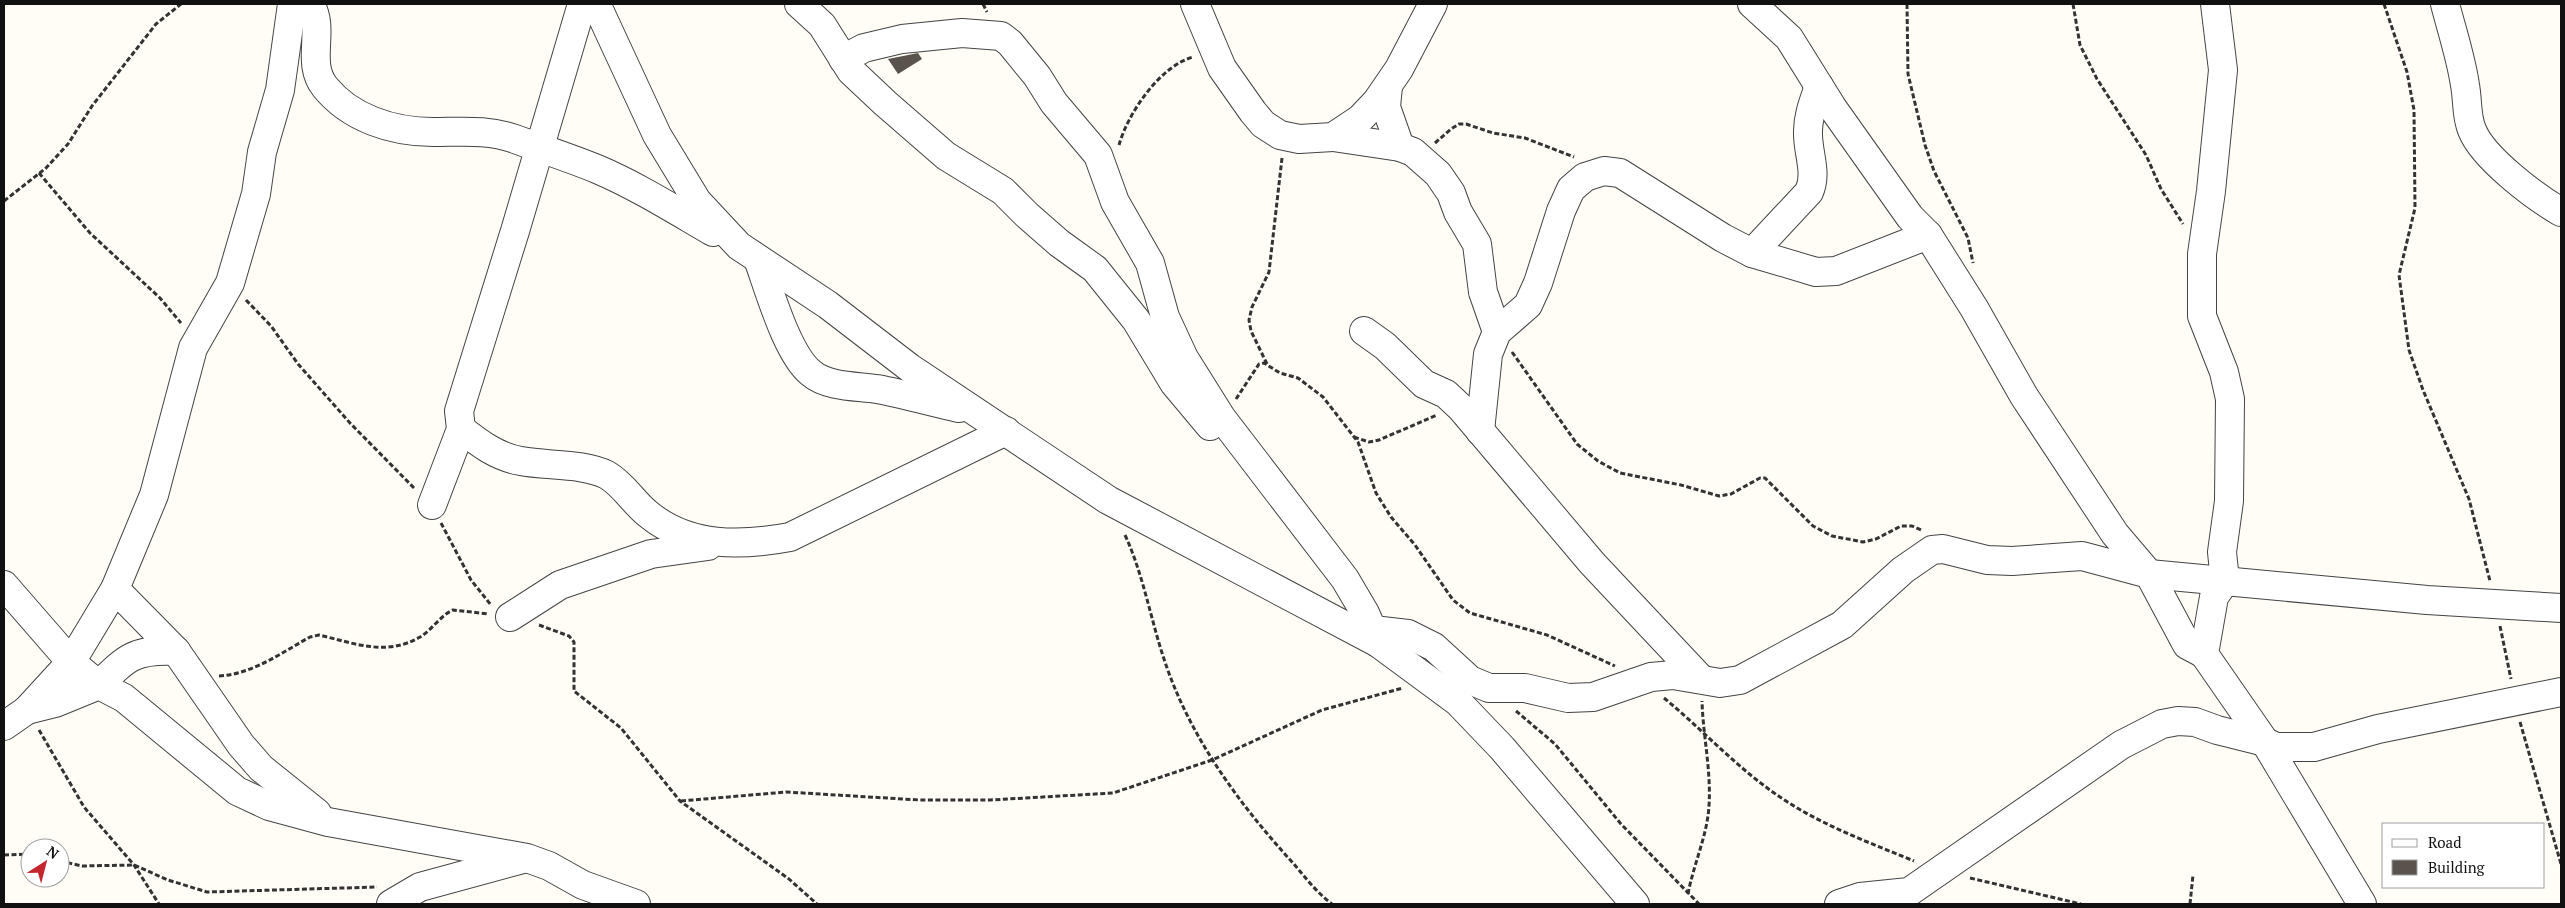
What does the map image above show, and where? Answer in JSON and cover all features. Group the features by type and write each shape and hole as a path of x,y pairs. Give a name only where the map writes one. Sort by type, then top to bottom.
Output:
{"street":[{"path":"4,726 27,710 71,662 115,589 154,494 193,348 230,283 256,194 262,152 280,90 292,4"},
{"path":"310,4 317,20 316,54 318,78 338,101 360,116 388,126 430,132 493,133 597,170 648,194 749,253 828,305 910,368 1108,500 1376,637 1458,702 1502,748 1635,904"},
{"path":"432,505 461,429 458,410 540,149 582,4"},
{"path":"594,4 600,12 657,135 697,201 749,253 799,359 811,374 832,382 878,390 978,413"},
{"path":"799,4 822,25 851,71 885,103 946,156 1003,191 1053,237 1095,268 1136,320 1174,383 1222,443 1244,476 1254,482 1272,486"},
{"path":"1195,4 1218,60 1263,124 1280,135 1299,139 1333,137 1407,149"},
{"path":"1333,137 1360,119 1388,86 1400,69 1433,4"},
{"path":"1752,4 1789,38 1819,86 1910,217 1928,235 1974,308 2024,396 2115,534 2149,574 2187,645 2204,654 2265,742 2362,904"},
{"path":"2204,654 2214,597 2225,581 2222,552 2228,501 2230,399 2224,372 2202,316 2202,254 2211,192 2223,70 2215,4"},
{"path":"2445,4 2464,77 2467,115 2472,130 2483,150 2499,165 2561,212"},
{"path":"844,59 864,48 902,39 962,33 986,34 1006,38 1038,76 1054,103 1098,155 1115,202 1150,263 1169,325 1184,358 1220,416 1345,579 1376,637"},
{"path":"1388,86 1386,107 1407,149 1438,174 1477,244 1483,292 1497,332"},
{"path":"1752,253 1808,192 1813,183 1808,133 1810,112 1819,86"},
{"path":"1480,431 1488,354 1497,332 1528,305 1538,284 1561,211 1571,189 1586,177 1604,171 1620,173 1722,238 1752,253 1816,272 1836,271 1928,235"},
{"path":"1364,331 1385,346 1424,384 1446,394 1461,408 1592,563 1701,679"},
{"path":"461,429 487,449 519,461 552,464 606,475 650,516 682,534 724,544"},
{"path":"510,617 560,585 651,554 724,544 754,543 790,537 1006,431"},
{"path":"1376,637 1408,634 1434,647 1470,680 1489,688 1525,688 1568,698 1593,697 1651,677 1673,676 1720,683 1740,680 1775,663 1842,625 1904,570 1932,550 1943,549 1987,560 2012,561 2082,556 2149,574 2561,608"},
{"path":"4,585 71,662 99,686 124,698 237,792 269,806 328,822 527,858 549,866 583,885 636,904"},
{"path":"115,589 176,652 196,677 241,745 261,768 328,822"},
{"path":"27,710 55,703 99,686 119,665 133,655 153,650 176,652"},
{"path":"1839,904 1860,897 1901,898 2121,745 2162,724 2178,721 2196,722 2276,747 2314,747 2378,729 2515,703 2561,692"},
{"path":"387,895 527,858"}],"path":[{"path":"4,201 39,173 68,144 92,106 156,24 181,4"},
{"path":"1907,4 1908,74 1925,145 1934,171 1968,238 1973,270"},
{"path":"2073,4 2080,45 2097,79 2146,155 2161,190 2202,254"},
{"path":"2384,4 2408,72 2414,110 2416,208 2399,275 2409,350 2423,390 2469,499 2496,603 2515,703 2561,864"},
{"path":"1117,150 1133,115 1168,69 1192,57 1218,60"},
{"path":"1407,149 1433,145 1459,124 1466,124 1553,148 1604,171"},
{"path":"1280,135 1281,180 1274,217 1269,272 1252,307 1249,320 1251,331 1267,364 1280,373 1292,375 1311,386 1323,396 1354,437 1360,448 1376,493 1391,517 1415,545 1453,600 1470,613 1547,634 1642,680 1756,779 1787,801 1816,818 1938,871 2081,904"},
{"path":"39,173 90,233 178,316 193,348"},
{"path":"1497,332 1578,444 1608,468 1719,496 1731,494 1760,478 1765,478 1813,526 1832,536 1863,542 1876,539 1901,526 1912,526 1924,531"},
{"path":"1220,416 1230,408 1259,364 1267,364"},
{"path":"1354,437 1369,442 1379,440 1461,408"},
{"path":"1124,533 1145,592 1166,666 1188,716 1212,760 1256,822 1332,904"},
{"path":"196,677 237,674 310,637 319,635 374,649 390,648 420,638 453,610 510,617"},
{"path":"1688,895 1693,869 1708,817 1709,800 1701,679"},
{"path":"680,801 786,792 920,800 990,800 1113,793 1212,760 1322,710 1430,681"},
{"path":"1489,688 1555,744 1621,824 1688,895 1699,904"},
{"path":"27,710 84,807 134,866 158,904"},
{"path":"4,855 20,854"},
{"path":"70,863 82,866 134,866 168,880 207,892 273,891 326,886 387,895"},
{"path":"2190,904 2193,875"}],"building":[{"path":"918,53 922,59 898,74 888,59"}]}
